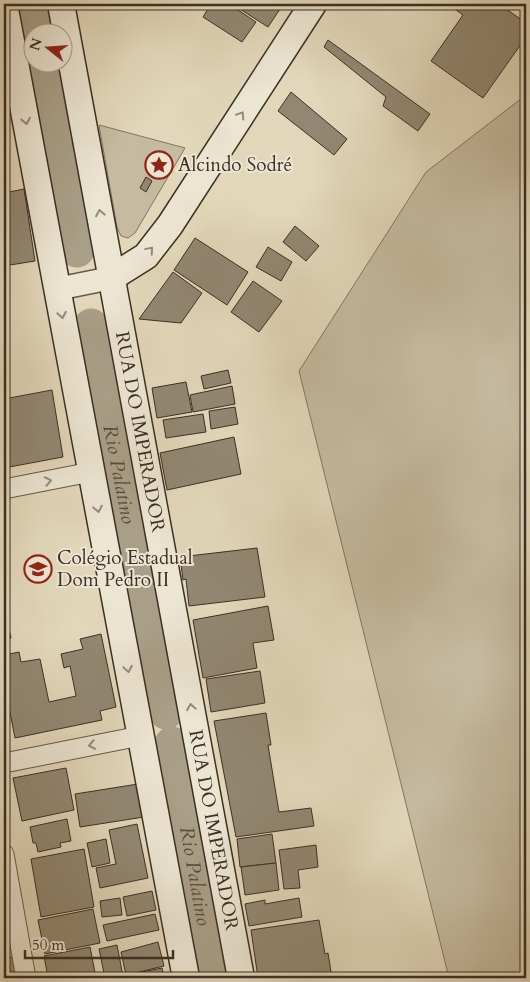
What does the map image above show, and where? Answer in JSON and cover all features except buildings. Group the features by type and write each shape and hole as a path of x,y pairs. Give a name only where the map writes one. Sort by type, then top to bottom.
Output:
{"main road":[{"path":"4,4 11,82 57,289 186,978"},
{"name":"RUA DO IMPERADOR","path":"61,4 241,978"},
{"path":"111,278 146,256 170,225 313,4"}],"street":[{"path":"57,289 111,278"},
{"path":"4,489 91,472"},
{"path":"4,763 140,736"},
{"path":"4,854 26,978"}],"shaded area":[{"path":"526,95 526,978 449,978 299,371 426,172"},
{"path":"99,125 185,148 135,233 128,238 121,236 117,227"}],"waterway":[{"name":"Rio Palatino","path":"32,4 36,22"},
{"name":"Rio Palatino","path":"45,72 77,250"},
{"name":"Rio Palatino","path":"91,326 166,712"},
{"name":"Rio Palatino","path":"172,744 214,978"}],"place":[{"name":"Alcindo Sodré","path":"159,165"},
{"name":"Colégio Estadual Dom Pedro II","path":"38,569"}]}
